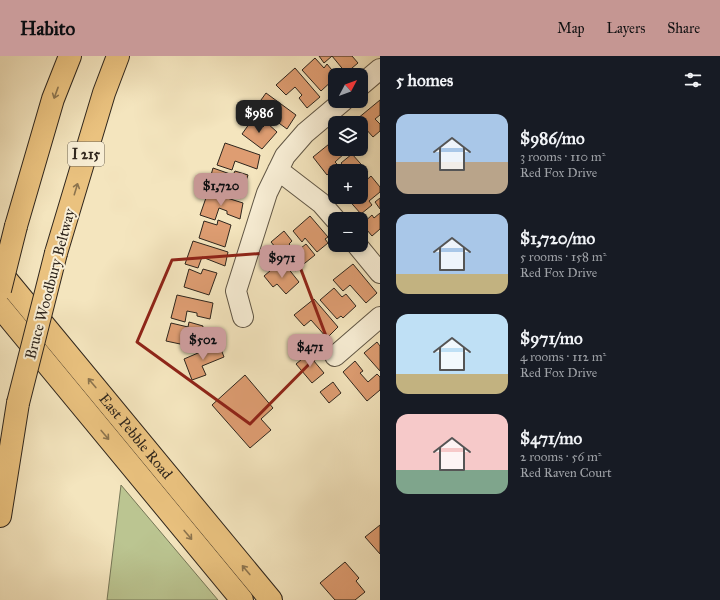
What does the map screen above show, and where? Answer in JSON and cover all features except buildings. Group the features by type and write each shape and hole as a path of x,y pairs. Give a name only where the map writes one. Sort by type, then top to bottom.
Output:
{"main road":[{"path":"0,290 16,226 53,99 70,56"},
{"name":"Bruce Woodbury Beltway","path":"0,516 18,403 56,253 104,93 118,56"},
{"name":"East Pebble Road","path":"0,272 271,600"},
{"name":"East Pebble Road","path":"0,307 242,600"}],"street":[{"path":"368,80 380,69"},
{"path":"243,317 236,291 267,193 285,156 305,133 335,108"},
{"path":"278,170 321,203 329,212"},
{"path":"363,252 380,273"},
{"path":"335,356 380,317"}],"highlighted area":[{"path":"294,251 329,344 250,424 137,342 172,260"}],"green space":[{"path":"121,485 218,600 107,600"}]}
